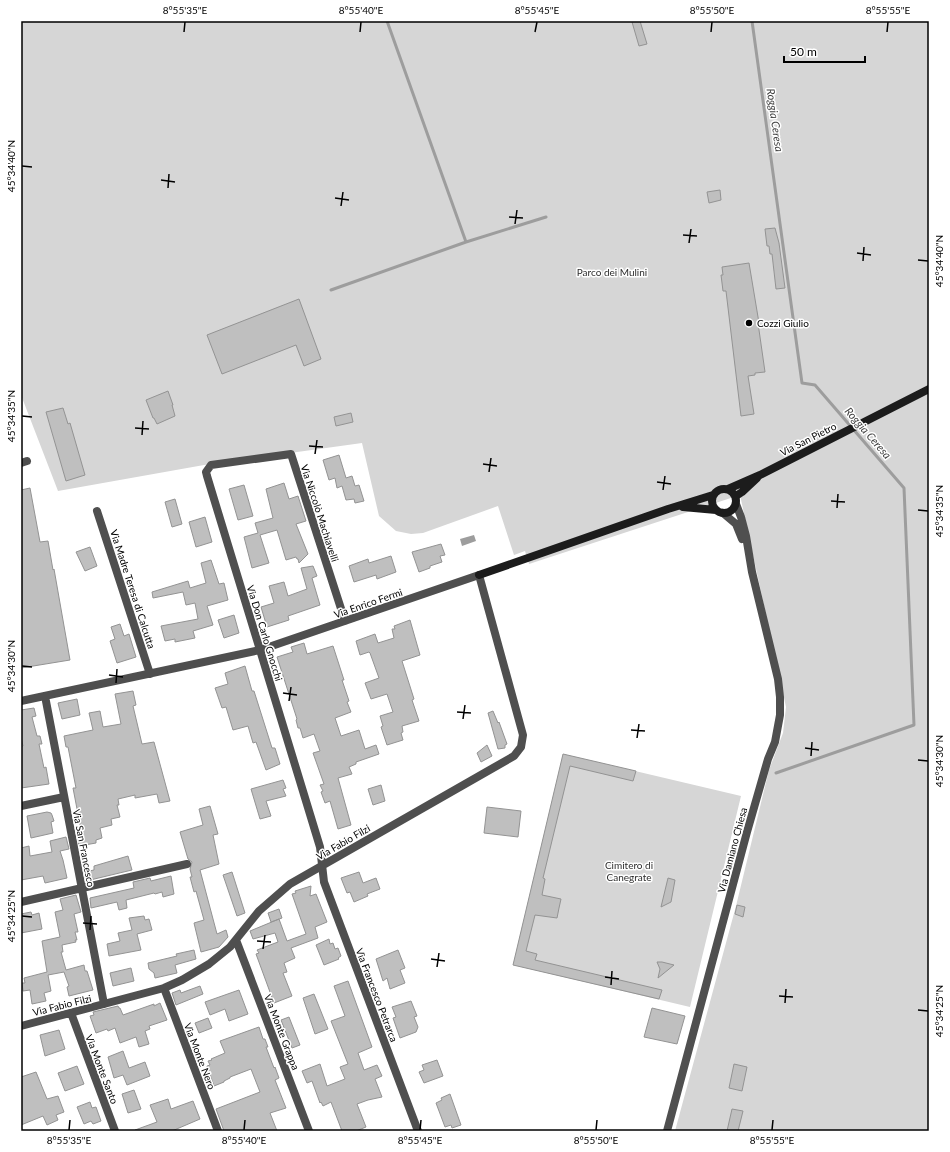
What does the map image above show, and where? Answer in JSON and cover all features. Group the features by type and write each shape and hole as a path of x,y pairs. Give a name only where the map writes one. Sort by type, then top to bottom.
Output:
{"street":[{"name":"Via San Pietro","path":"728,489 760,475 929,389"},
{"name":"Via Niccolò Machiavelli","path":"207,476 206,472 208,468 215,463 291,454 345,621"},
{"name":"Via San Pietro","path":"736,500 742,492 760,475"},
{"name":"Via Don Carlo Gnocchi","path":"207,476 320,848 322,865"},
{"path":"668,509 686,507 720,511 731,511 736,500 731,490 718,490 713,495 712,503 720,511"},
{"name":"Via Enrico Fermi","path":"21,701 259,650 668,509 713,495"},
{"name":"Via Damiano Chiesa","path":"736,500 742,517 752,572"},
{"name":"Via Madre Teresa di Calcutta","path":"97,511 150,674"},
{"name":"Via Damiano Chiesa","path":"667,1131 747,832 774,742 780,706 778,679 752,572 740,532 736,524 720,511"},
{"name":"Via Fabio Filzi","path":"21,1026 71,1014 164,988 209,964 230,947 259,911 290,884 514,756 521,747 522,730 479,575"},
{"name":"Via San Francesco","path":"45,696 104,1004"},
{"path":"21,806 64,797"},
{"path":"21,902 187,864"},
{"name":"Via Francesco Petrarca","path":"322,865 324,882 418,1131"},
{"name":"Via Monte Grappa","path":"236,940 309,1131"},
{"name":"Via Monte Nero","path":"164,988 218,1131"},
{"name":"Via Monte Santo","path":"71,1014 115,1131"}],"green space":[{"name":"Parco dei Mulini","path":"21,21 929,21 929,1131 675,1131 736,906 769,770 783,733 786,707 740,495 529,564 525,551 514,555 498,506 423,533 411,534 396,531 379,516 362,443 204,465 58,491 21,395"},
{"name":"Cimitero di Canegrate","path":"563,754 741,796 690,1007 513,965"}],"shaded area":[{"path":"474,535 476,541 462,546 460,539"}],"building":[{"path":"640,21 647,44 639,46 632,22"},
{"path":"720,190 721,200 709,203 707,192"},
{"path":"775,228 779,243 785,288 776,289 772,254 770,254 769,246 767,246 765,229"},
{"path":"749,263 765,372 755,373 755,375 748,376 754,414 741,416 726,291 723,291 721,275 723,275 722,267"},
{"path":"299,299 321,359 304,366 296,345 222,374 207,335"},
{"path":"168,391 175,416 157,424 146,400"},
{"path":"63,408 68,424 70,423 85,475 66,481 46,412"},
{"path":"351,413 353,422 336,426 334,417"},
{"path":"339,455 346,478 352,476 355,486 359,485 364,501 355,503 354,499 346,500 342,486 337,488 335,478 329,480 323,460"},
{"path":"284,483 289,499 298,496 306,521 296,524 308,554 299,563 296,557 286,560 277,530 260,535 269,563 252,568 244,537 258,533 255,523 273,518 266,489"},
{"path":"244,485 253,516 238,520 229,489"},
{"path":"30,488 40,542 48,541 70,660 21,668 21,490"},
{"path":"175,499 182,524 172,527 165,502"},
{"path":"205,517 212,542 196,547 189,522"},
{"path":"441,544 445,555 440,556 442,562 419,572 412,552"},
{"path":"90,547 97,566 85,571 76,552"},
{"path":"391,556 396,572 377,579 376,575 354,582 349,566 368,559 369,563"},
{"path":"211,560 219,584 224,583 228,600 207,606 213,625 193,631 195,638 175,642 175,639 165,641 161,626 198,619 195,603 186,605 183,592 153,598 152,592 188,581 190,588 206,583 201,563"},
{"path":"313,566 317,576 312,578 320,605 288,616 289,620 267,627 261,607 274,603 269,586 284,582 288,596 307,589 301,568"},
{"path":"234,615 239,633 224,638 218,620"},
{"path":"410,620 420,655 402,661 419,721 402,726 403,732 401,733 403,740 387,745 381,727 383,726 380,716 393,712 387,694 371,699 365,683 379,678 370,653 360,655 356,641 375,634 378,643 394,638 392,629 395,629 394,626"},
{"path":"120,624 124,636 129,634 136,657 117,663 110,641 115,639 111,627"},
{"path":"304,643 307,654 333,646 344,680 342,680 351,712 335,718 341,736 359,730 365,749 376,745 379,754 356,762 356,764 349,767 352,774 338,778 351,825 338,829 330,801 325,803 321,792 323,791 320,785 324,784 313,753 320,751 314,734 303,738 300,728 298,728 297,719 277,657 293,652 291,647"},
{"path":"245,666 272,748 275,748 280,764 266,770 256,742 253,743 248,726 233,730 226,707 222,708 215,688 228,684 225,673"},
{"path":"133,691 136,705 133,706 142,744 154,742 170,801 159,803 157,794 135,798 135,795 118,799 119,805 117,805 120,817 111,819 112,825 100,828 102,838 96,840 96,843 79,846 77,835 82,835 73,788 76,788 68,747 66,747 64,736 93,730 89,713 100,711 103,727 121,724 115,694"},
{"path":"77,699 80,715 62,719 58,703"},
{"path":"34,708 36,716 32,717 37,736 40,736 42,744 39,744 44,768 46,767 49,784 21,788 21,747 23,746 21,738 21,710"},
{"path":"493,711 498,723 499,722 507,744 505,745 505,748 498,749 488,713"},
{"path":"487,745 492,756 481,762 477,753"},
{"path":"563,754 636,771 633,781 570,766 543,878 545,879 542,895 561,899 557,918 535,915 526,951 537,954 535,960 662,990 659,999 513,965"},
{"path":"283,780 286,788 283,789 286,796 266,801 271,816 260,819 251,789"},
{"path":"381,785 385,801 373,805 368,789"},
{"path":"210,806 218,834 213,835 219,864 200,870 217,934 226,930 228,937 219,947 201,952 194,923 204,920 196,891 194,892 190,877 192,877 190,869 192,862 188,859 180,832 203,825 199,809"},
{"path":"487,807 521,811 518,837 484,833"},
{"path":"47,812 51,813 54,821 51,822 53,833 31,838 27,816"},
{"path":"66,837 69,849 60,851 67,878 45,883 43,876 21,880 21,848 29,846 30,856 52,852 50,841"},
{"path":"128,856 132,870 86,881 84,872 94,870 94,866"},
{"path":"232,872 245,913 237,916 223,875"},
{"path":"359,872 363,883 376,878 380,889 367,894 368,896 354,902 350,892 347,893 341,878"},
{"path":"171,876 174,894 163,897 162,892 154,893 126,900 127,908 119,910 117,902 91,908 90,898 134,888 133,882 150,878 151,881"},
{"path":"668,878 675,880 671,902 661,907"},
{"path":"311,886 310,896 316,894 327,922 315,927 318,938 291,948 295,958 284,963 287,972 283,973 292,996 274,1003 256,954 259,953 257,950 278,942 275,933 253,939 250,931 279,919 287,941 306,934 292,894 296,893 295,891"},
{"path":"76,895 81,912 74,914 78,932 75,932 77,940 75,940 76,942 62,945 63,952 61,952 66,970 84,965 93,990 69,996 67,987 69,986 64,972 48,975 51,991 44,993 46,1001 32,1004 30,990 23,991 22,983 25,983 24,978 47,972 42,941 60,937 55,912 63,910 60,899"},
{"path":"737,905 745,907 743,917 735,914"},
{"path":"279,909 282,918 271,922 268,913"},
{"path":"31,912 32,915 39,913 42,929 21,933 21,914"},
{"path":"144,916 145,920 149,919 152,930 137,934 141,950 109,956 107,944 120,941 118,933 132,930 129,918"},
{"path":"329,939 330,944 333,943 335,949 338,948 341,956 338,958 339,959 324,965 316,945"},
{"path":"194,950 196,959 175,965 177,973 155,978 154,973 149,969 148,963"},
{"path":"398,950 405,968 400,970 405,983 390,989 387,978 383,981 376,959"},
{"path":"657,962 674,965 658,978 660,969"},
{"path":"131,968 134,981 113,986 110,973"},
{"path":"348,981 372,1047 358,1053 364,1070 377,1065 382,1076 375,1079 382,1097 357,1104 366,1127 356,1131 342,1131 331,1102 323,1106 321,1102 320,1103 312,1081 307,1083 302,1071 320,1064 327,1086 345,1079 340,1067 348,1064 331,1021 345,1016 334,986"},
{"path":"200,986 203,994 176,1005 172,993 180,990 181,993"},
{"path":"239,990 248,1014 229,1021 225,1009 210,1015 205,1002"},
{"path":"314,994 328,1029 315,1034 303,998"},
{"path":"411,1001 417,1016 414,1017 418,1027 416,1032 400,1038 393,1018 396,1017 392,1007"},
{"path":"160,1003 167,1020 149,1026 150,1029 145,1031 149,1044 139,1047 136,1037 120,1043 115,1028 96,1033 90,1016 94,1015 93,1012 118,1006 123,1015"},
{"path":"652,1008 685,1016 677,1044 644,1037"},
{"path":"289,1017 300,1045 292,1048 281,1020"},
{"path":"208,1018 212,1028 199,1033 195,1023"},
{"path":"259,1027 263,1039 265,1039 268,1047 266,1047 279,1078 275,1080 286,1108 270,1113 277,1131 224,1131 216,1109 260,1092 251,1069 230,1077 224,1082 214,1086 207,1066 210,1065 208,1061 225,1053 220,1041"},
{"path":"59,1030 65,1049 45,1056 40,1035"},
{"path":"123,1051 129,1068 145,1062 150,1076 127,1085 123,1075 114,1078 108,1057"},
{"path":"437,1060 443,1076 424,1083 419,1072 424,1070 422,1065"},
{"path":"734,1064 747,1067 742,1091 729,1088"},
{"path":"77,1066 84,1084 65,1091 58,1073"},
{"path":"36,1072 47,1099 58,1096 64,1112 56,1115 58,1120 47,1125 43,1116 21,1125 21,1077"},
{"path":"134,1090 141,1109 128,1113 122,1094"},
{"path":"450,1094 461,1125 452,1128 451,1125 445,1127 436,1103 442,1100 441,1098"},
{"path":"168,1099 171,1109 193,1101 200,1119 172,1131 135,1131 157,1122 150,1105"},
{"path":"90,1102 92,1108 96,1107 101,1121 93,1124 91,1121 84,1124 77,1107"},
{"path":"732,1109 743,1111 738,1131 727,1131"}],"waterway":[{"path":"387,21 466,242"},
{"name":"Roggia Ceresa","path":"752,21 802,383 815,385 904,488 914,725 776,773"},
{"path":"331,290 466,242 546,217"}],"place":[{"name":"Cozzi Giulio","path":"749,323"}]}
